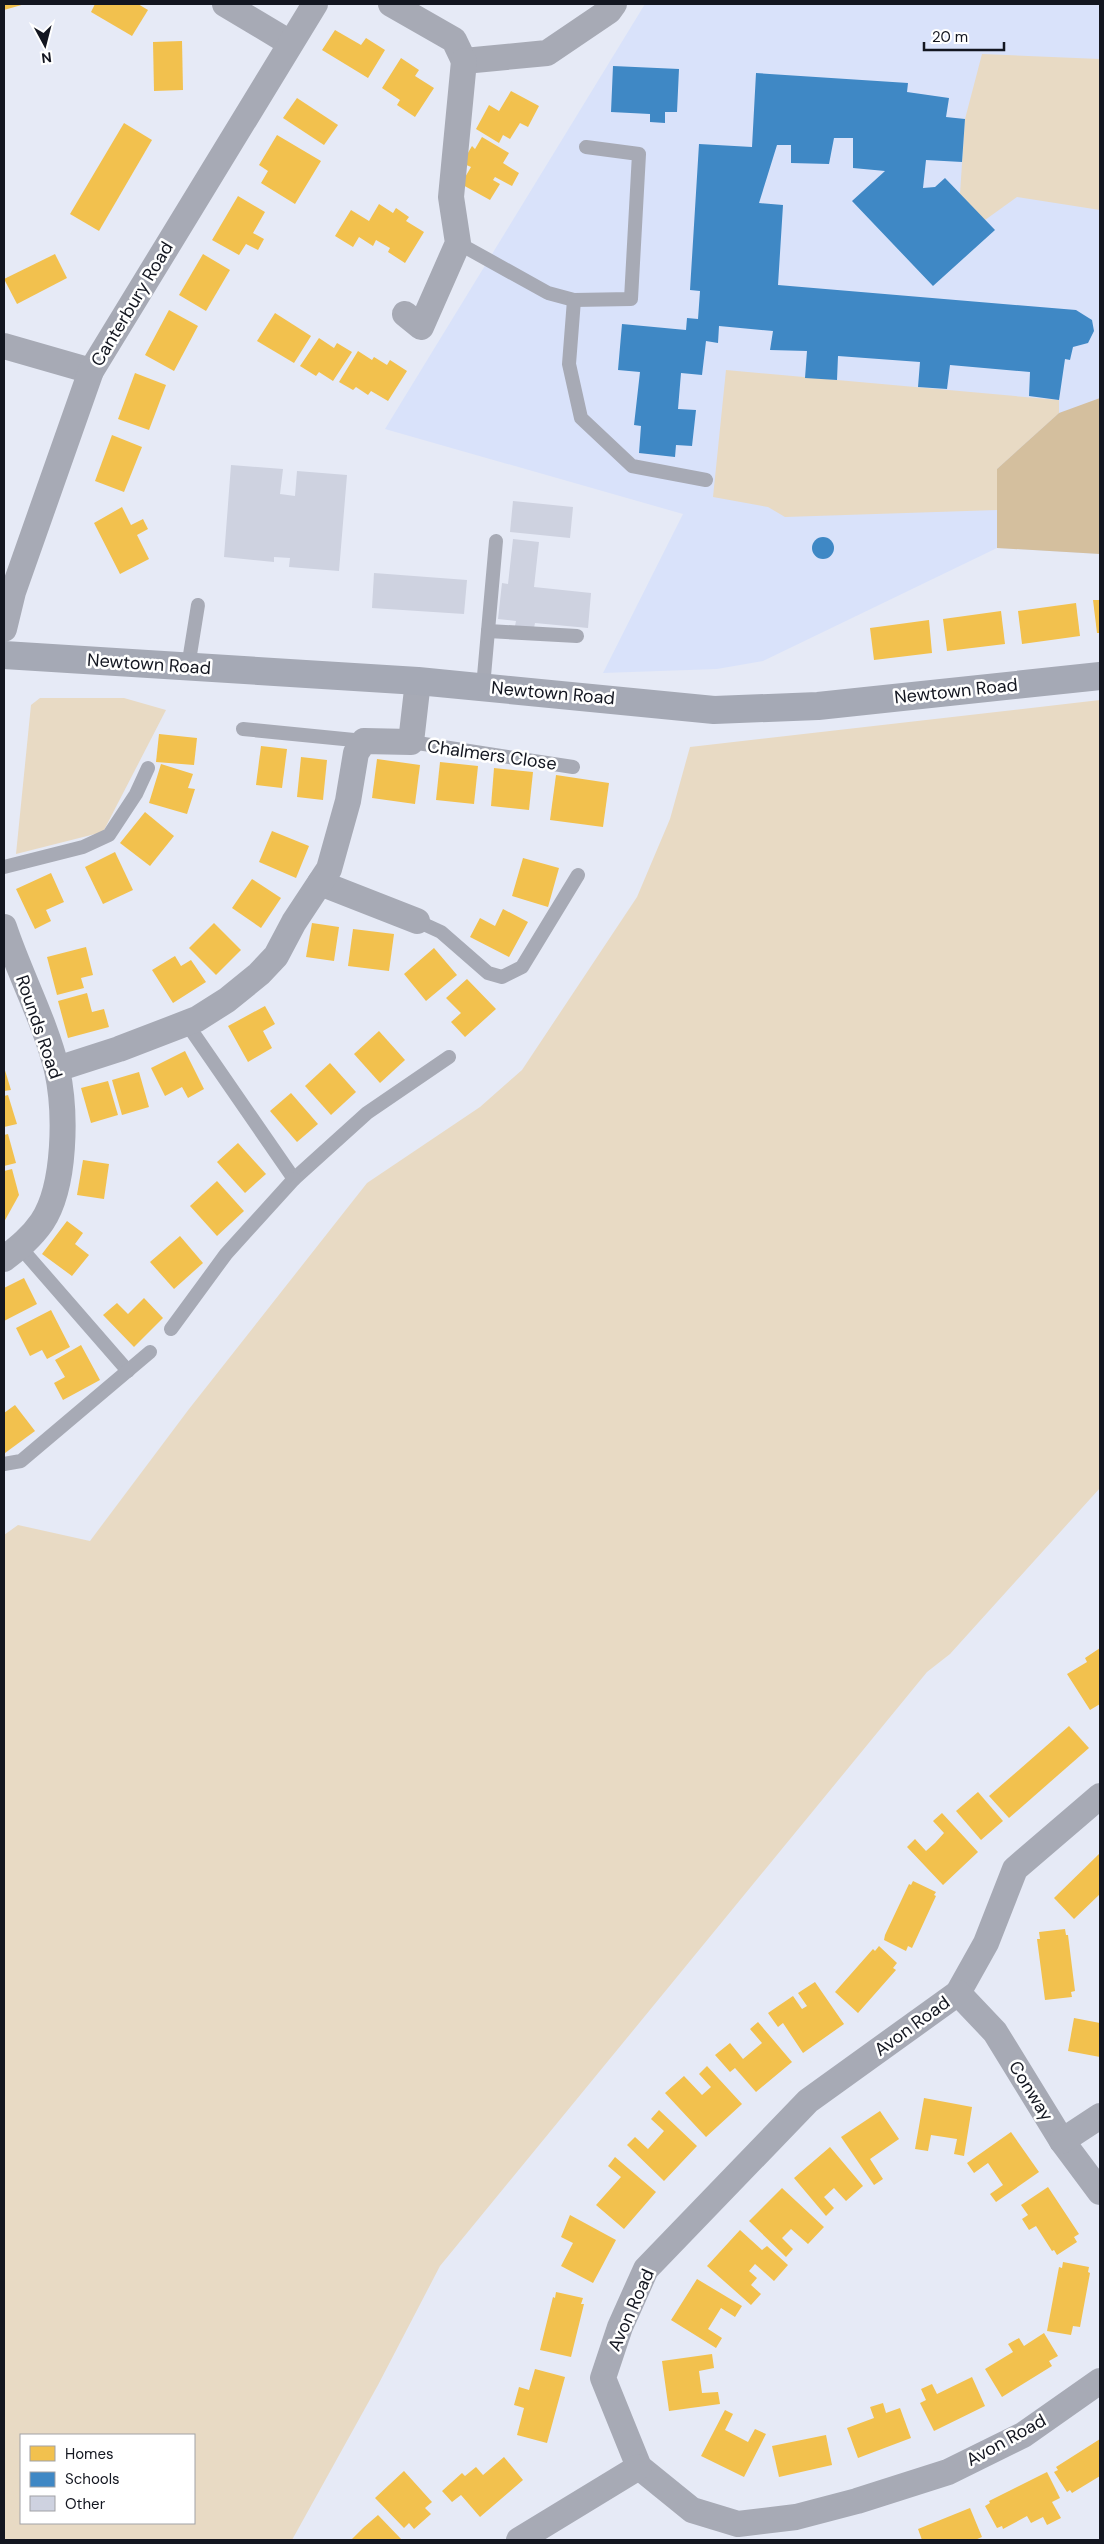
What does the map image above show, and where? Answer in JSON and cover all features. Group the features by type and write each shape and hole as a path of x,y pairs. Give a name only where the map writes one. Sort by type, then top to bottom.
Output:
{"main road":[{"name":"Newtown Road","path":"4,655 418,681 714,710 818,706 1100,676"}],"street":[{"path":"224,4 290,43"},
{"name":"Canterbury Road","path":"4,629 9,592 91,371 315,4"},
{"path":"391,4 454,40 464,60 451,197 458,243 421,327 405,314"},
{"path":"464,60 547,53 609,11 614,4"},
{"path":"4,346 91,371"},
{"name":"Chalmers Close","path":"364,741 410,742 418,681"},
{"path":"56,1069 119,1049 187,1024 227,1000 259,974 276,956 294,922 329,869 354,775 356,753 364,741"},
{"path":"320,883 417,921"},
{"name":"Rounds Road","path":"4,927 46,1035 61,1093 62,1155 51,1198 43,1220 12,1253"},
{"name":"Avon Road","path":"1100,1796 1015,1869 986,1944 958,1993 808,2101 646,2269 620,2327 603,2378 639,2468 692,2510 738,2524 796,2517 858,2501 948,2472 1022,2435 1100,2381"},
{"name":"Conway","path":"958,1993 995,2032 1062,2141 1100,2192"},
{"path":"1062,2141 1100,2116"},
{"path":"519,2540 639,2468"}],"lane":[{"path":"458,243 548,293 574,300 631,299 638,154 586,147"},
{"path":"574,300 569,364 581,418 632,466 706,480"},
{"path":"482,687 496,541"},
{"path":"188,666 198,605"},
{"path":"488,631 577,636"},
{"path":"243,728 364,741"},
{"name":"Chalmers Close","path":"410,742 573,767"},
{"path":"4,867 83,847 109,835 136,794 148,768"},
{"path":"417,921 442,932 488,973 502,977 522,967 578,875"},
{"path":"187,1024 294,1179"},
{"path":"171,1329 226,1254 294,1179 367,1113 449,1057"},
{"path":"12,1253 128,1371"},
{"path":"4,1464 21,1461 150,1352"}],"shaded area":[{"path":"645,4 1100,4 1100,554 997,548 763,661 717,669 603,673 683,514 385,429"},
{"path":"982,54 1100,59 1100,210 1017,197 985,220 960,194 965,119"},
{"path":"726,370 1059,400 1059,413 997,469 997,510 785,517 768,507 713,497"},
{"path":"1100,398 1100,554 997,548 997,469 1059,413"},
{"path":"40,698 124,698 166,710 103,832 16,854 31,705"},
{"path":"1100,700 1100,1488 950,1654 927,1672 440,2266 378,2385 292,2540 4,2540 4,1535 18,1525 90,1541 189,1409 367,1183 480,1107 522,1070 637,897 670,819 690,747"}],"building: Homes":[{"path":"4,4 25,4 4,10"},
{"path":"95,4 138,4 148,10 132,36 91,12"},
{"path":"335,30 361,45 366,38 385,50 368,78 322,50"},
{"path":"182,41 183,90 154,91 153,42"},
{"path":"401,58 419,70 415,76 434,88 415,117 397,105 400,100 382,88"},
{"path":"511,91 539,106 528,127 520,123 510,139 503,135 499,143 476,129 489,105 499,111"},
{"path":"297,98 338,125 324,145 283,118"},
{"path":"124,123 152,140 99,231 70,214"},
{"path":"277,135 321,161 295,204 261,183 268,171 259,165"},
{"path":"482,137 509,153 503,163 519,173 512,186 495,177 493,180 500,184 490,200 461,184 471,167 462,163 472,146 475,149"},
{"path":"238,196 265,212 253,233 264,239 258,250 246,244 239,255 212,240"},
{"path":"379,204 393,213 396,208 409,217 406,221 424,232 405,263 388,252 390,248 376,240 373,246 359,237 353,247 335,236 351,210 369,221"},
{"path":"55,254 67,278 17,304 4,279"},
{"path":"203,254 230,270 206,311 179,295"},
{"path":"169,310 198,326 174,371 145,355"},
{"path":"275,313 311,336 294,363 257,341"},
{"path":"319,338 334,348 337,343 352,352 333,381 319,372 316,376 300,366"},
{"path":"358,351 372,360 374,357 387,365 390,360 407,371 388,401 371,391 368,395 356,387 353,390 339,382"},
{"path":"135,373 166,385 149,430 118,419"},
{"path":"112,435 142,447 124,492 95,481"},
{"path":"122,507 131,525 143,519 148,529 137,535 149,559 120,574 94,523"},
{"path":"1093,600 1100,600 1100,633 1097,633"},
{"path":"1076,603 1080,636 1022,644 1018,611"},
{"path":"1001,611 1005,644 947,651 943,619"},
{"path":"929,620 932,653 874,660 870,628"},
{"path":"159,734 197,738 194,765 156,762"},
{"path":"261,746 287,749 282,788 256,785"},
{"path":"301,757 327,760 323,800 297,797"},
{"path":"377,759 420,765 415,804 372,798"},
{"path":"440,762 478,766 474,804 436,800"},
{"path":"161,764 193,774 188,788 195,789 187,814 149,803"},
{"path":"494,768 533,772 529,810 491,806"},
{"path":"556,775 609,783 603,827 550,820"},
{"path":"145,812 174,836 150,866 120,843"},
{"path":"272,831 309,846 296,878 259,862"},
{"path":"115,852 133,890 103,904 85,867"},
{"path":"523,858 559,868 548,907 512,896"},
{"path":"51,873 64,902 46,910 51,921 35,929 16,889"},
{"path":"252,879 281,898 261,928 232,908"},
{"path":"503,909 528,922 509,957 470,937 480,918 495,926"},
{"path":"214,923 241,950 216,975 189,948"},
{"path":"312,923 339,927 334,961 306,957"},
{"path":"353,929 394,934 389,971 348,966"},
{"path":"86,947 93,975 81,978 84,988 57,995 47,957"},
{"path":"434,948 457,975 426,1001 404,974"},
{"path":"175,956 181,966 191,960 206,982 173,1003 152,970"},
{"path":"467,979 496,1009 465,1037 451,1022 461,1013 446,998"},
{"path":"87,993 92,1012 104,1009 109,1027 68,1038 58,1001"},
{"path":"265,1006 275,1024 263,1031 272,1048 248,1062 228,1026"},
{"path":"379,1031 405,1060 380,1083 354,1054"},
{"path":"185,1051 204,1089 188,1098 182,1087 165,1096 151,1068"},
{"path":"330,1063 356,1092 331,1115 305,1086"},
{"path":"4,1067 11,1090 4,1091"},
{"path":"139,1072 149,1107 122,1115 112,1080"},
{"path":"108,1081 118,1115 91,1123 81,1088"},
{"path":"291,1093 318,1124 297,1142 270,1111"},
{"path":"8,1095 17,1124 4,1127 4,1096"},
{"path":"8,1134 16,1163 4,1166 4,1135"},
{"path":"238,1143 266,1174 245,1193 217,1162"},
{"path":"83,1160 109,1164 104,1199 77,1195"},
{"path":"12,1169 19,1195 4,1222 4,1171"},
{"path":"217,1181 244,1211 217,1236 190,1206"},
{"path":"67,1221 83,1233 75,1244 89,1255 72,1276 42,1254"},
{"path":"180,1236 203,1263 174,1289 150,1262"},
{"path":"24,1278 37,1304 4,1321 4,1288"},
{"path":"144,1298 163,1318 134,1347 103,1315 117,1303 128,1314"},
{"path":"51,1310 70,1347 47,1359 42,1350 30,1356 16,1328"},
{"path":"81,1345 100,1380 63,1400 54,1383 65,1377 55,1360"},
{"path":"15,1405 35,1431 5,1453 4,1413"},
{"path":"1100,1648 1100,1704 1090,1710 1067,1674 1087,1662 1085,1658"},
{"path":"1069,1726 1089,1748 1009,1818 989,1796"},
{"path":"978,1792 1003,1821 981,1840 956,1811"},
{"path":"942,1813 978,1852 943,1885 907,1847 915,1839 926,1851 935,1843 944,1833 933,1821"},
{"path":"1100,1853 1100,1894 1074,1919 1054,1898"},
{"path":"913,1881 936,1892 934,1895 936,1896 912,1948 908,1946 906,1951 884,1940 909,1884 911,1885"},
{"path":"1065,1929 1066,1935 1068,1935 1075,1991 1071,1992 1072,1997 1045,2000 1037,1939 1040,1939 1039,1932"},
{"path":"879,1946 897,1963 893,1968 896,1970 858,2013 835,1992 873,1949 875,1951"},
{"path":"815,1982 844,2024 803,2053 783,2023 778,2027 768,2013 793,1996 802,2009 807,2006 798,1993"},
{"path":"1074,2018 1100,2023 1100,2057 1068,2051"},
{"path":"758,2022 792,2062 756,2092 735,2068 730,2072 715,2055 730,2043 743,2059 762,2043 750,2029"},
{"path":"707,2066 742,2104 706,2137 665,2093 684,2076 702,2095 711,2087 699,2074"},
{"path":"924,2098 972,2107 964,2156 954,2154 957,2139 931,2135 928,2151 915,2149"},
{"path":"659,2110 697,2146 664,2181 627,2145 635,2137 648,2149 664,2131 651,2119"},
{"path":"880,2111 899,2139 870,2159 883,2179 874,2185 841,2137"},
{"path":"1011,2132 1039,2172 996,2202 990,2194 1003,2185 988,2163 974,2173 967,2163"},
{"path":"830,2147 863,2186 846,2201 834,2188 824,2197 834,2208 826,2216 794,2178"},
{"path":"615,2157 656,2192 624,2229 596,2205 621,2177 608,2166"},
{"path":"1048,2187 1079,2234 1074,2237 1077,2242 1057,2255 1054,2250 1052,2251 1036,2226 1029,2230 1022,2219 1028,2215 1021,2205"},
{"path":"782,2188 824,2227 808,2244 791,2229 782,2238 793,2249 786,2257 749,2221"},
{"path":"570,2215 616,2240 593,2283 561,2266 573,2243 561,2237"},
{"path":"740,2230 762,2250 767,2246 788,2265 774,2281 755,2264 749,2271 757,2278 751,2285 761,2294 751,2305 707,2266"},
{"path":"1063,2262 1089,2267 1088,2272 1090,2273 1080,2327 1073,2326 1071,2335 1047,2331 1059,2267 1062,2268"},
{"path":"697,2279 742,2306 735,2317 721,2308 708,2329 722,2338 716,2348 671,2320"},
{"path":"556,2292 583,2298 581,2304 584,2304 571,2357 540,2350 553,2297 555,2298"},
{"path":"1044,2333 1058,2356 1049,2361 1052,2366 1002,2397 985,2369 1013,2352 1008,2344 1019,2338 1024,2346"},
{"path":"712,2354 714,2368 699,2371 702,2393 718,2392 720,2404 669,2411 662,2361"},
{"path":"535,2369 565,2377 547,2443 517,2435 524,2408 514,2405 519,2387 529,2390"},
{"path":"972,2377 985,2406 934,2431 920,2403 926,2400 921,2389 932,2384 937,2394"},
{"path":"883,2403 886,2413 900,2408 911,2438 858,2458 847,2428 874,2418 870,2407"},
{"path":"725,2410 733,2414 725,2430 748,2442 755,2429 766,2434 744,2477 701,2456"},
{"path":"826,2435 832,2465 779,2477 772,2446"},
{"path":"1100,2439 1100,2476 1072,2493 1070,2490 1067,2492 1054,2472 1058,2470 1056,2467"},
{"path":"504,2457 523,2480 480,2517 461,2495 452,2502 442,2491 462,2473 465,2476 476,2467 483,2475"},
{"path":"404,2471 432,2502 425,2508 431,2514 414,2529 409,2523 404,2528 375,2498"},
{"path":"1047,2472 1060,2498 1052,2502 1061,2518 1047,2525 1043,2517 1031,2523 1027,2516 1003,2529 1002,2526 997,2528 985,2506 990,2503 989,2501"},
{"path":"970,2508 982,2537 975,2540 922,2540 918,2529"},
{"path":"378,2515 402,2540 351,2540 363,2528"}],"building: Schools":[{"path":"613,66 679,69 677,112 665,112 665,123 650,122 650,114 611,112"},
{"path":"756,73 908,83 907,92 949,98 946,117 965,119 962,162 926,160 923,188 935,187 945,178 995,230 933,286 852,201 885,171 853,168 853,138 834,138 829,164 791,163 791,145 777,145 759,203 783,205 778,285 1076,310 1092,320 1094,331 1088,343 1073,347 1070,360 1065,359 1059,400 1029,396 1030,372 950,365 947,389 918,387 920,362 838,356 837,380 805,378 807,351 770,350 773,331 719,326 718,343 706,341 702,375 681,373 678,409 696,410 692,446 676,445 675,457 639,453 641,426 634,425 640,372 618,370 622,324 686,330 687,318 698,319 700,291 690,290 699,144 752,147"},
{"path":"823,537 831,540 834,548 831,556 823,559 815,556 812,548 815,540"}],"building: Other":[{"path":"231,465 283,469 280,494 295,496 297,471 347,475 339,571 289,567 290,558 274,557 274,562 224,557"},
{"path":"513,501 573,507 570,538 510,532"},
{"path":"513,539 539,542 534,587 591,593 588,628 535,623 534,628 515,626 516,621 498,619 502,583 508,584"},
{"path":"374,573 467,580 464,614 372,608"}]}
